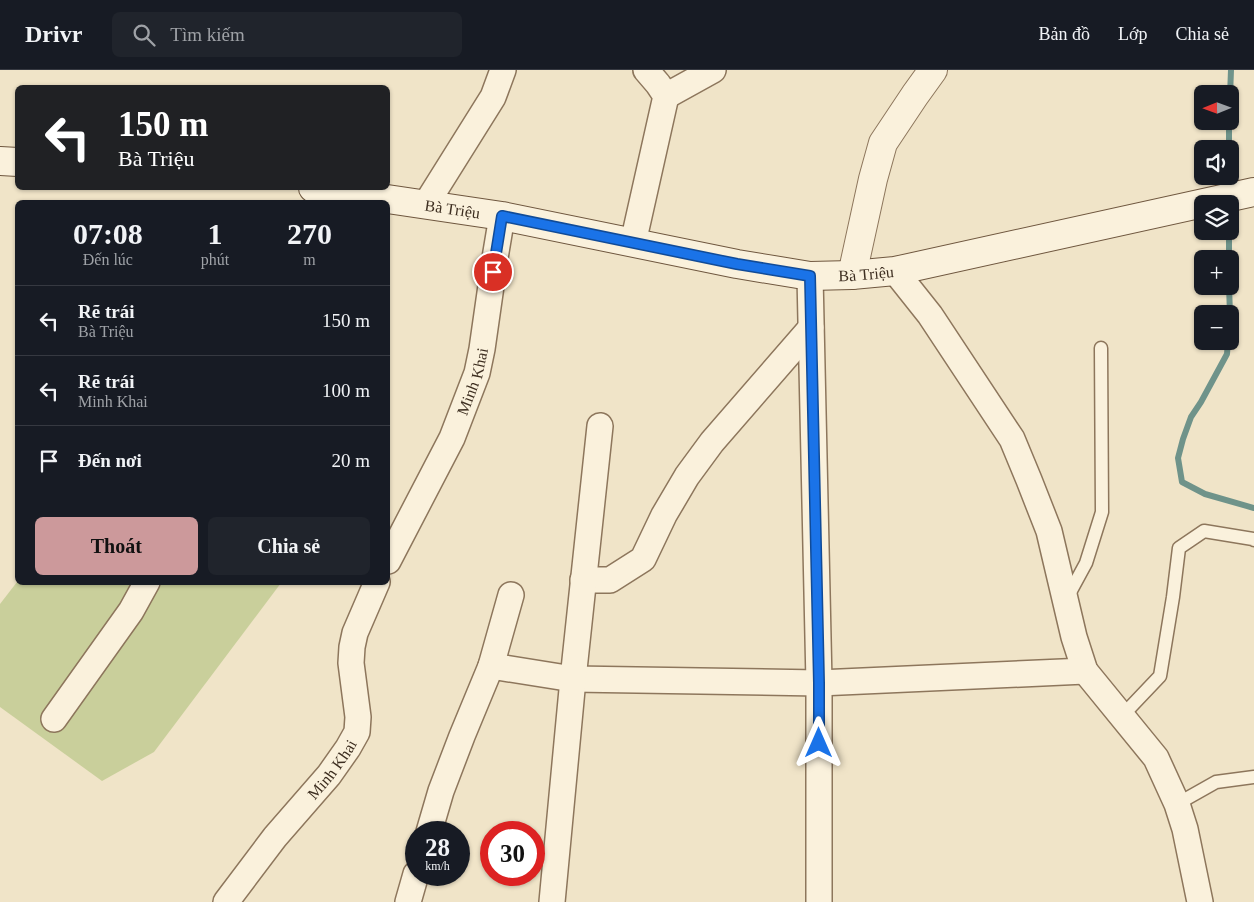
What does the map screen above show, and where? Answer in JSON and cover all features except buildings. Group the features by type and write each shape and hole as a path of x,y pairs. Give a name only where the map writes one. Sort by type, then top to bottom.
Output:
{"main road":[{"path":"852,275 872,179 884,143 933,70"},
{"path":"0,161 15,162"},
{"name":"Bà Triệu","path":"390,200 502,216 737,264 810,276 852,275 895,270 1254,192"},
{"name":"Bà Triệu","path":"327,194 386,200"}],"street":[{"path":"426,204 493,97 503,70"},
{"path":"633,243 666,96 646,70"},
{"path":"666,96 713,70"},
{"name":"Minh Khai","path":"390,557 452,438 477,373 502,216"},
{"path":"895,270 930,315 1012,439 1049,531 1084,671 1156,758 1177,804 1200,902"},
{"path":"810,276 819,683 819,902"},
{"path":"583,580 610,580 643,559 664,515 687,476 712,442 811,328"},
{"path":"552,902 600,426"},
{"path":"54,719 132,611 145,585"},
{"name":"Minh Khai","path":"226,902 275,837 328,775 357,732 358,717 351,663 352,647 355,633 376,585"},
{"path":"432,821 441,791 491,666 511,595"},
{"path":"491,666 573,679 819,683 1084,671"},
{"path":"408,902 413,886"}],"lane":[{"path":"1066,600 1086,563 1102,512 1101,348"},
{"path":"1122,716 1160,676 1179,548 1204,531 1254,540"},
{"path":"1177,804 1216,782 1254,777"}],"green space":[{"path":"15,585 279,585 154,752 102,781 0,707 0,604"}],"waterway":[{"path":"1230,85 1231,70"},
{"path":"1229,130 1229,140"},
{"path":"1229,185 1229,190"},
{"path":"1229,240 1229,250"},
{"path":"1229,295 1230,305"},
{"path":"1227,350 1227,354 1201,402 1191,417 1183,439 1178,458 1182,482 1205,494 1254,508"}],"route":[{"path":"493,272 502,216 737,264 810,276 819,743"}]}
